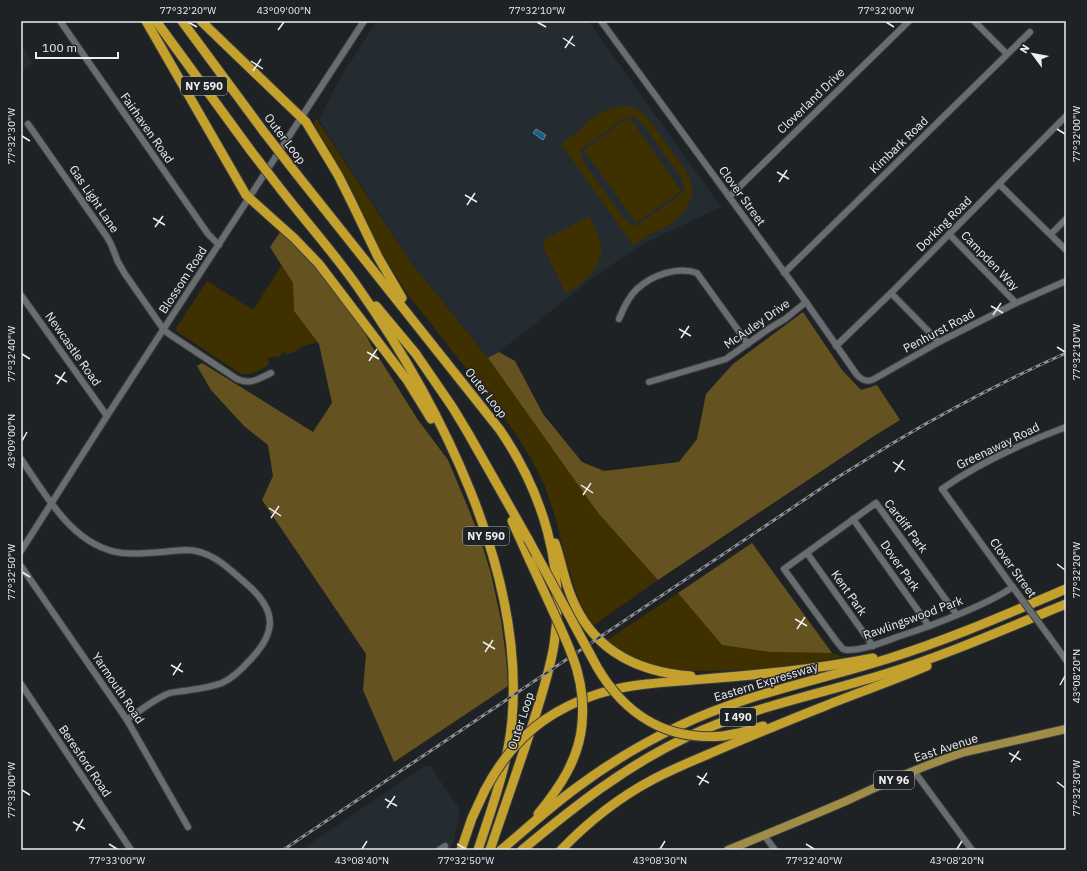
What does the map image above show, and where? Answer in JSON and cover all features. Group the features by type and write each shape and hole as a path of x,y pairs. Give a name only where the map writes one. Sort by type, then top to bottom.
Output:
{"highway":[{"path":"146,21 244,193 306,250 407,380 421,401 468,487"},
{"name":"Outer Loop","path":"156,21 282,191 363,294 411,370 442,427 484,528 499,581 512,651 513,715 508,750 501,779 478,850"},
{"name":"Outer Loop","path":"182,21 295,172 500,430 521,463 534,490 545,523 553,557 556,587 554,646 542,694 490,850"},
{"path":"201,21 302,118 309,127 338,175 387,274 426,337"},
{"path":"333,254 401,336 456,413 528,539 597,667 608,685 620,699 640,716 666,729 692,735 708,736 723,736 748,731 825,706"},
{"path":"481,456 569,647 577,668 583,696 582,724 578,747 571,765 548,801 518,835"},
{"path":"534,490 550,527 566,582 574,603 588,626 603,643 624,659 651,670 679,675 728,677"},
{"name":"Eastern Expressway","path":"501,850 569,793 605,767 682,724 743,700 872,664 942,640 1066,589"},
{"name":"Eastern Expressway","path":"522,850 610,781 648,757 688,737 743,715 897,671 981,640 1066,604"},
{"path":"461,850 472,818 485,790 499,766 514,747 536,726 557,712 586,698 616,689 642,685 802,670 855,662 885,656 942,640"},
{"path":"561,850 604,811 648,782 685,764 825,706 913,672 981,640"},
{"path":"496,850 521,760"}],"main road":[{"name":"East Avenue","path":"728,850 914,771 965,752 1066,729"}],"street":[{"name":"Fairhaven Road","path":"60,21 208,234 219,245"},
{"name":"Blossom Road","path":"21,551 364,21"},
{"name":"Clover Street","path":"601,21 806,302 836,346 857,374 866,381"},
{"name":"Cloverland Drive","path":"729,197 909,21"},
{"path":"974,21 1007,54"},
{"name":"Kimbark Road","path":"784,272 1030,32"},
{"name":"Dorking Road","path":"836,346 1066,116"},
{"name":"Gas Light Lane","path":"28,124 107,237 125,274 164,330"},
{"path":"999,184 1066,250"},
{"path":"1051,234 1066,219"},
{"name":"Campden Way","path":"949,234 1016,303"},
{"path":"619,319 626,303 642,285 655,277 674,271 690,270 697,273 748,344"},
{"name":"Penhurst Road","path":"866,381 874,379 939,342 1016,303 1066,281"},
{"path":"890,293 939,342"},
{"name":"Newcastle Road","path":"21,295 107,416"},
{"name":"McAuley Drive","path":"650,382 726,359 785,319 806,302"},
{"path":"164,330 237,379 244,382 252,382 271,373"},
{"name":"Greenaway Road","path":"942,488 966,472 1026,443 1066,427"},
{"path":"21,459 62,518 74,530 92,542 110,550 122,553 136,554 194,550 211,555 251,588 265,604 270,622 268,635 255,655 234,675 215,685 166,694 127,720"},
{"name":"Clover Street","path":"942,488 1066,660"},
{"name":"Cardiff Park","path":"784,569 876,502 957,615"},
{"name":"Dover Park","path":"853,519 929,626"},
{"name":"Kent Park","path":"807,553 873,646"},
{"name":"Yarmouth Road","path":"21,566 127,720 188,827"},
{"name":"Rawlingswood Park","path":"784,569 840,646 847,650 873,646 929,626 989,601 1014,588"},
{"name":"Beresford Road","path":"21,684 131,850"},
{"path":"914,771 972,850"},
{"path":"764,835 775,850"},
{"path":"439,850 445,846"}],"shaded area":[{"path":"377,21 588,21 721,207 644,243 595,276 499,352 488,358 409,260 319,120 340,78"},
{"path":"21,45 33,62 21,72"},
{"path":"624,106 637,109 646,116 686,171 692,186 689,204 678,219 633,245 561,144 579,131 595,116 609,109","holes":["629,115 643,124 680,176 683,181 684,192 636,226 624,219 584,163 581,149"]},
{"path":"629,117 681,191 636,223 584,150"},
{"path":"316,118 409,260 488,358 598,513 658,580 594,625 586,614 577,595 566,560 555,516 544,484 531,459 516,434 406,292 381,251 346,178 314,124"},
{"path":"589,217 596,230 601,245 599,261 586,280 566,293 543,247 545,239"},
{"path":"281,231 301,249 362,327 371,345 418,420 448,460 481,541 491,574 501,620 508,686 394,762 363,690 366,654 262,500 273,476 268,445 244,426 211,390 197,366 202,363 313,432 332,403 319,344 294,311 293,283 270,247"},
{"path":"282,265 293,283 294,311 318,342 301,347 295,352 286,354 285,352 281,353 281,356 268,358 269,365 254,373 242,374 175,330 207,281 253,310"},
{"path":"803,312 842,370 861,390 877,385 900,420 658,580 598,513 488,358 499,352 515,361 543,414 582,462 604,471 679,462 697,439 706,394 733,364"},
{"path":"752,543 832,653 770,652 722,645 678,593"},
{"path":"678,593 722,645 770,652 832,653 844,657 757,669 722,671 681,670 658,667 633,659 607,640"},
{"path":"425,766 430,766 460,810 454,841 448,850 301,850"}],"water":[{"path":"536,129 546,135 543,140 533,133"}],"railway":[{"path":"283,850 838,477 918,428 960,405 1066,353"}]}
